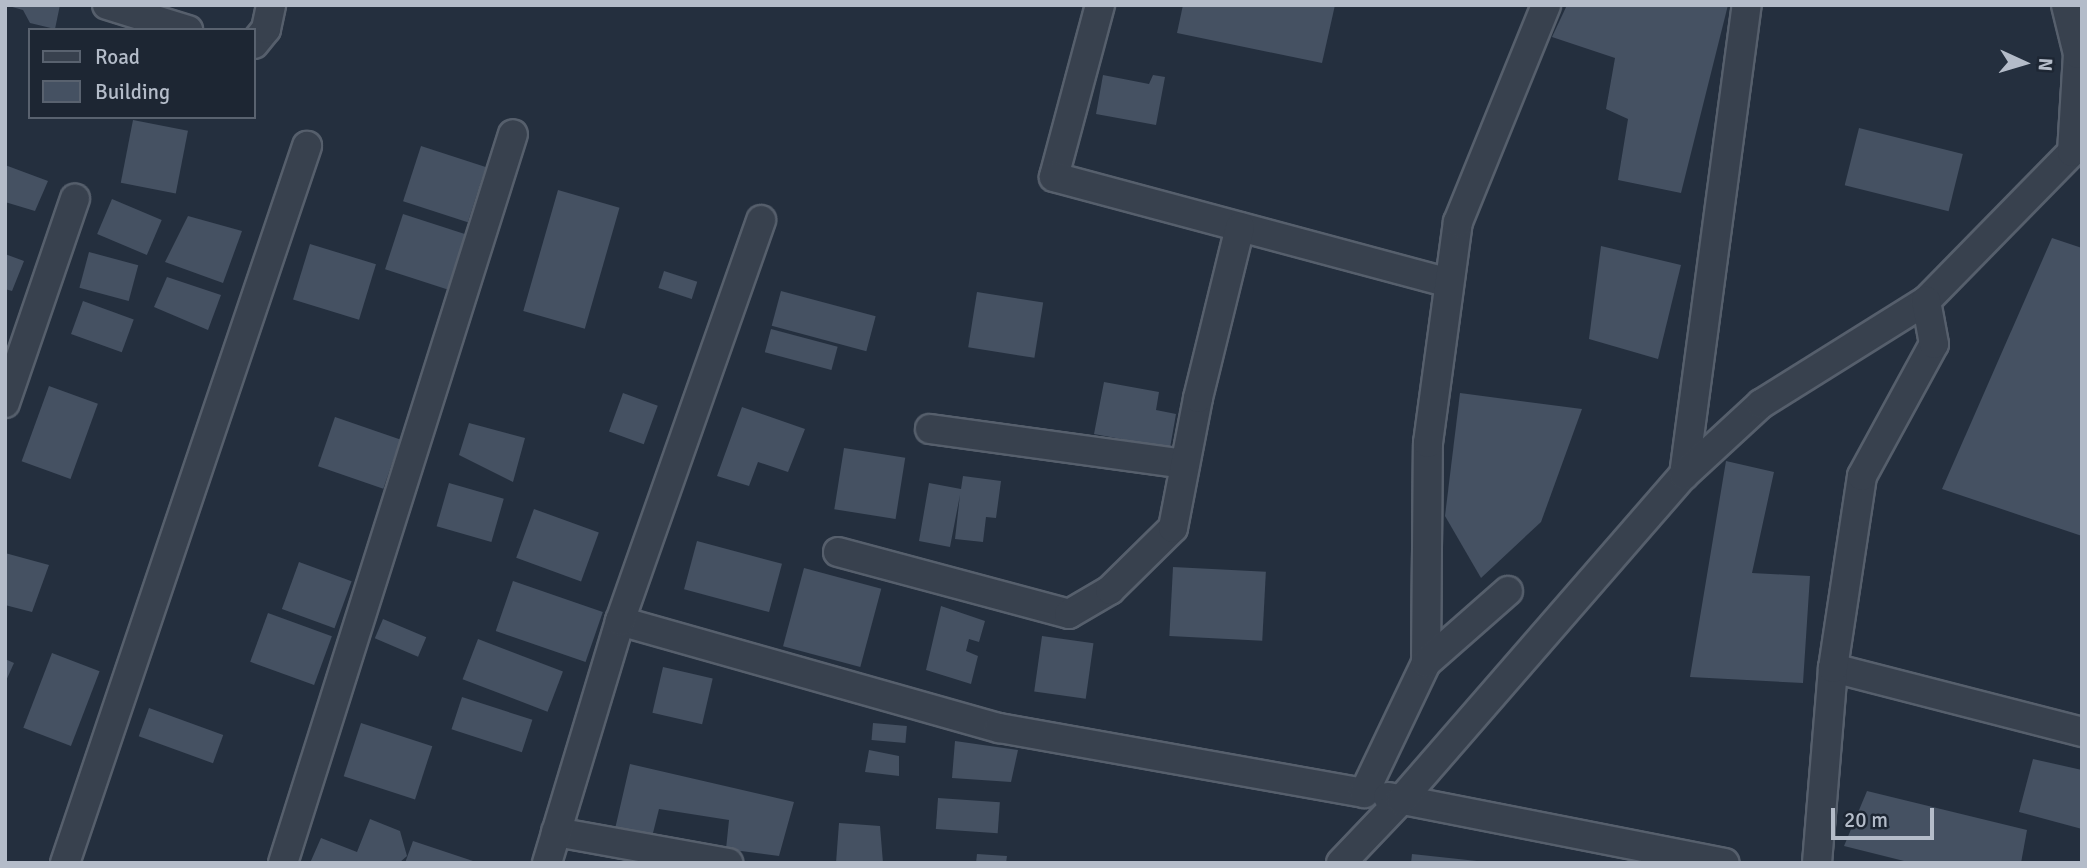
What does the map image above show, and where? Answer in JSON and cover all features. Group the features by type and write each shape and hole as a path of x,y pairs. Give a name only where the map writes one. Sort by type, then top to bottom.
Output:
{"street":[{"path":"107,5 182,28"},
{"path":"256,42 266,29 271,5"},
{"path":"1100,5 1054,177 1447,282"},
{"path":"1426,663 1428,443 1447,282 1458,222 1546,5"},
{"path":"1684,475 1747,5"},
{"path":"1341,863 1401,800 1684,475 1761,404 1926,301 2072,152 2078,54 2066,5"},
{"path":"283,863 513,134"},
{"path":"65,863 307,146"},
{"path":"5,403 75,199"},
{"path":"547,863 620,621 761,220"},
{"path":"838,551 1069,614 1110,590 1173,528 1185,464 1240,227"},
{"path":"1817,863 1833,668 1862,476 1934,344 1926,301"},
{"path":"930,429 1185,464"},
{"path":"1364,793 1426,663 1508,591"},
{"path":"620,621 999,728 1364,793 1726,863"},
{"path":"1833,668 2082,732"},
{"path":"556,832 728,863"}],"building":[{"path":"5,5 60,5 55,28 30,23 23,10"},
{"path":"1183,5 1335,5 1322,63 1177,33"},
{"path":"1567,5 1728,5 1681,193 1618,180 1628,119 1606,109 1615,58 1552,37"},
{"path":"1103,75 1149,84 1153,75 1165,77 1156,125 1096,114"},
{"path":"133,120 188,131 176,194 121,183"},
{"path":"1859,128 1963,154 1949,211 1845,185"},
{"path":"421,146 486,167 468,222 403,201"},
{"path":"5,165 48,181 35,211 5,202"},
{"path":"558,190 620,208 585,329 523,311"},
{"path":"112,199 162,220 147,255 97,234"},
{"path":"403,214 469,235 451,290 385,269"},
{"path":"188,216 242,231 223,283 165,262"},
{"path":"2052,238 2082,248 2082,536 1942,489"},
{"path":"310,244 376,264 359,320 293,299"},
{"path":"1601,246 1681,265 1658,359 1589,339"},
{"path":"89,252 138,265 129,301 79,288"},
{"path":"5,254 24,261 12,291 5,289"},
{"path":"664,271 697,282 692,299 658,288"},
{"path":"167,277 221,295 208,330 154,307"},
{"path":"781,291 876,316 866,351 772,326"},
{"path":"977,292 1043,302 1034,358 968,347"},
{"path":"83,301 134,319 122,352 71,334"},
{"path":"771,329 838,347 831,370 765,352"},
{"path":"1104,382 1159,392 1156,410 1176,414 1170,448 1094,434"},
{"path":"49,386 98,404 71,479 22,461"},
{"path":"623,393 658,406 644,444 609,432"},
{"path":"1460,393 1582,409 1541,522 1481,578 1445,516"},
{"path":"742,407 805,429 788,472 758,462 749,486 717,476"},
{"path":"335,417 400,439 383,489 318,466"},
{"path":"469,423 525,438 513,482 459,455"},
{"path":"844,448 905,458 896,519 834,509"},
{"path":"1726,461 1774,472 1752,573 1810,576 1803,683 1690,677"},
{"path":"963,476 1001,481 996,518 986,517 983,542 955,539 960,495 950,547 919,541 929,483 961,489"},
{"path":"449,483 504,499 491,542 437,526"},
{"path":"534,509 599,533 581,581 516,558"},
{"path":"697,541 782,564 769,612 684,589"},
{"path":"5,553 49,565 32,612 5,605"},
{"path":"299,562 352,581 335,628 282,609"},
{"path":"1173,567 1266,572 1262,641 1169,636"},
{"path":"804,568 881,589 860,667 783,646"},
{"path":"513,581 603,612 586,662 496,631"},
{"path":"941,606 985,621 979,642 969,639 966,651 978,656 971,684 926,670"},
{"path":"268,613 332,636 314,685 250,662"},
{"path":"383,619 426,637 418,657 375,638"},
{"path":"1042,636 1093,643 1086,699 1034,691"},
{"path":"478,639 563,672 548,712 463,679"},
{"path":"52,653 100,671 71,746 23,728"},
{"path":"5,659 14,663 5,683"},
{"path":"663,667 713,678 702,724 652,713"},
{"path":"462,697 532,720 522,752 451,729"},
{"path":"149,708 223,735 213,763 139,736"},
{"path":"361,723 432,746 415,799 344,776"},
{"path":"873,723 907,726 905,743 872,740"},
{"path":"955,741 1018,750 1011,782 952,778"},
{"path":"869,750 899,756 899,776 865,772"},
{"path":"2033,759 2082,770 2082,829 2019,812"},
{"path":"630,764 794,802 779,856 726,849 729,820 659,809 651,841 612,842"},
{"path":"1867,791 2027,830 2021,863 1912,863 1844,846"},
{"path":"938,798 1000,802 998,833 936,829"},
{"path":"370,819 400,831 407,856 399,863 310,863 321,838 357,852"},
{"path":"839,823 880,826 883,863 836,863"},
{"path":"413,841 476,862 405,863"},
{"path":"977,854 1007,856 1006,863 976,863"},
{"path":"1412,854 1477,861 1477,863 1411,863"}]}
